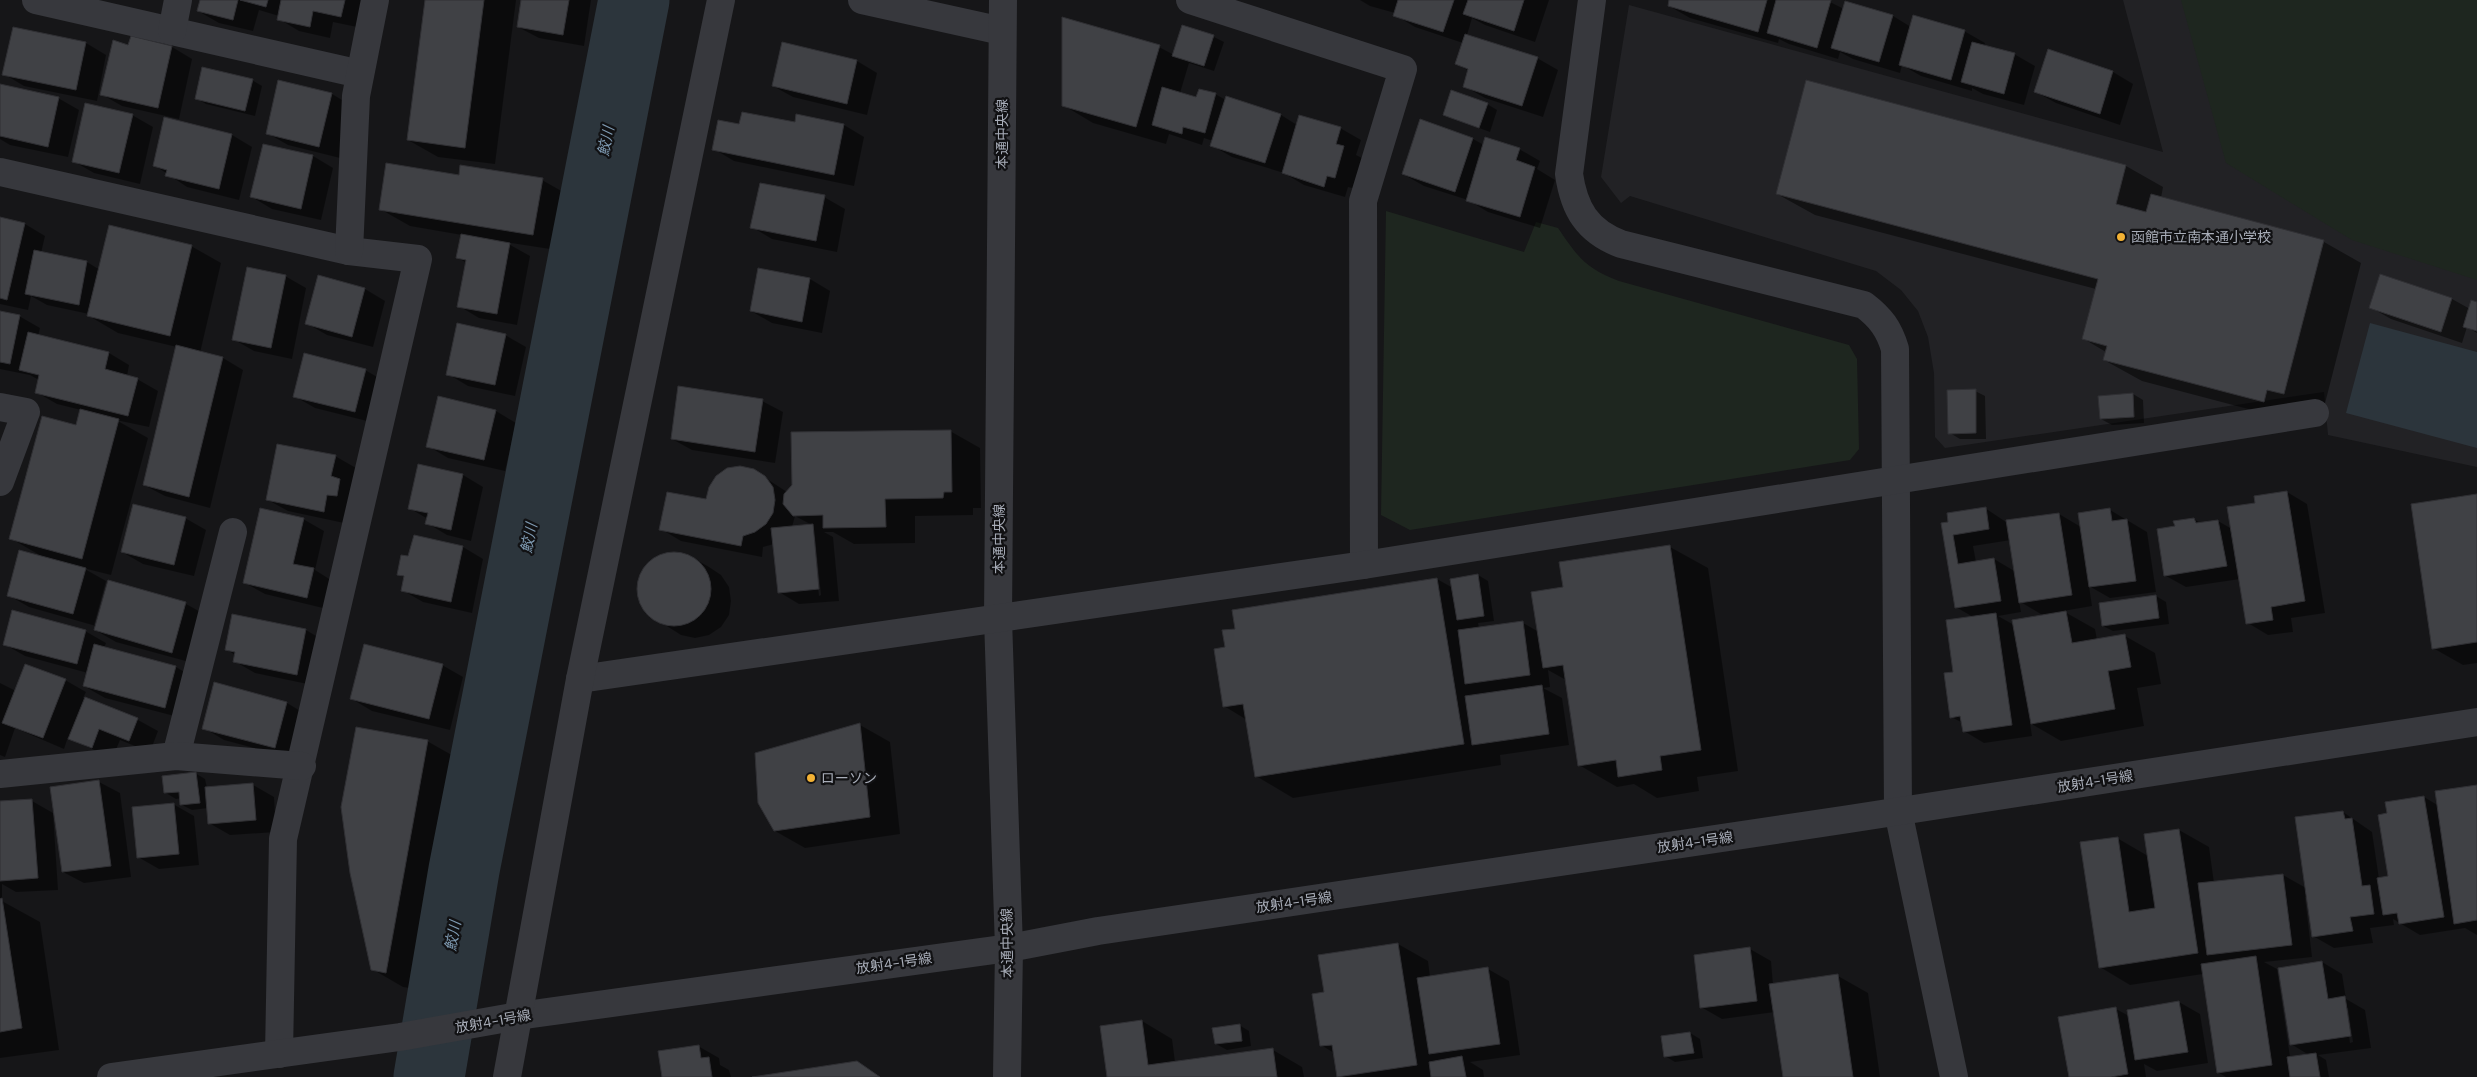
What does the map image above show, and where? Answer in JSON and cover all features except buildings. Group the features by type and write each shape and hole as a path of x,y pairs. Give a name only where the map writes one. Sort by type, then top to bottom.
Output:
{"street":[{"path":"36,0 360,74"},
{"path":"172,31 178,0"},
{"path":"349,251 356,96 375,0"},
{"path":"507,1077 580,679 721,0"},
{"path":"862,0 1002,31"},
{"name":"本通中央線","path":"1003,0 998,619 1008,948 1007,1077"},
{"path":"1190,0 1403,69 1363,201 1364,565"},
{"path":"1592,0 1569,174 1571,190 1587,222 1603,237 1621,244 1845,298 1864,305 1878,315 1889,331 1895,349 1898,481 1898,811 1954,1077"},
{"path":"0,172 349,251 418,259 302,766 283,839 279,1054"},
{"path":"0,407 26,412 0,482"},
{"path":"580,679 1364,565 2315,413"},
{"path":"176,756 232,532"},
{"name":"放射4-1号線","path":"111,1077 400,1037 483,1024 518,1016 1008,948 1098,931 2477,722"},
{"path":"0,774 176,756 302,766"}],"shaded area":[{"name":"函館市立南本通小学校","path":"2123,0 2477,0 2477,467 2328,435 2324,392 1945,448 1935,437 1934,373 1928,337 1918,311 1901,290 1876,271 1630,196 1621,203 1601,177 1629,5 2163,152"},
{"path":"2181,0 2477,0 2477,280 2352,240 2226,163"},
{"path":"1386,211 1524,252 1536,222 1558,228 1583,260 1598,271 1619,281 1849,345 1857,359 1859,449 1850,460 1410,530 1381,515"},
{"path":"2370,323 2477,352 2477,448 2346,413"}],"waterway":[{"name":"鮫川","path":"429,1077 464,870 634,0"}],"place":[{"name":"函館市立南本通小学校","path":"2121,237"},
{"name":"ローソン","path":"811,778"}]}
